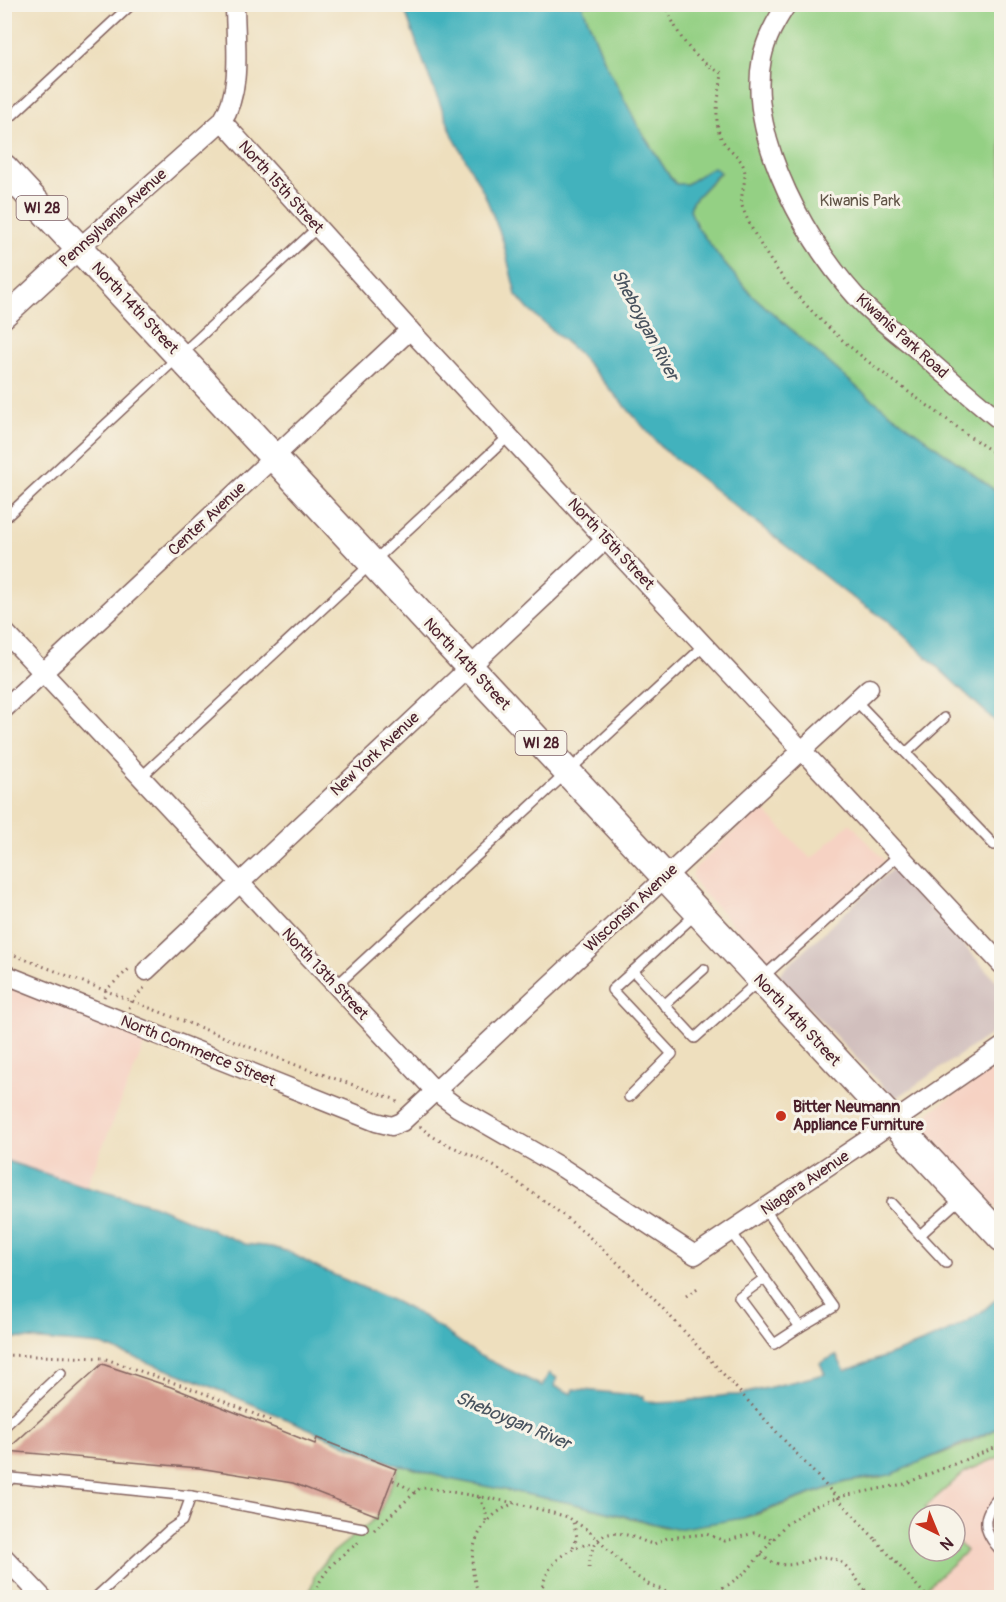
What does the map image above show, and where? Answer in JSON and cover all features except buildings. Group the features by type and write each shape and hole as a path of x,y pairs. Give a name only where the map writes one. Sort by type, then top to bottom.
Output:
{"main road":[{"name":"WI 28","path":"4,168 79,248"},
{"name":"North 14th Street","path":"79,248 1002,1238"}],"street":[{"path":"222,121 231,108 235,74 234,4"},
{"name":"Kiwanis Park Road","path":"787,4 773,25 766,42 759,93 762,121 773,159 789,194 825,257 866,307 999,416"},
{"name":"North 15th Street","path":"222,121 410,330 1002,965"},
{"name":"Pennsylvania Avenue","path":"4,317 222,121"},
{"name":"Center Avenue","path":"4,709 410,330"},
{"name":"New York Avenue","path":"146,971 606,539"},
{"name":"North 13th Street","path":"4,631 435,1091 458,1108 564,1169 695,1256"},
{"name":"Wisconsin Avenue","path":"392,1126 402,1122 410,1115 862,694"},
{"name":"North Commerce Street","path":"4,974 376,1122 392,1126"},
{"name":"Niagara Avenue","path":"695,1256 1002,1047"},
{"path":"4,1557 43,1598"}],"lane":[{"path":"4,123 132,4"},
{"path":"4,519 318,227"},
{"path":"141,777 509,436"},
{"path":"336,986 705,645"},
{"path":"862,694 906,753 994,845"},
{"path":"906,753 944,718"},
{"path":"633,971 695,1038 900,855"},
{"path":"629,1097 672,1054 612,990 698,912"},
{"path":"664,1005 704,969"},
{"path":"920,1235 963,1197"},
{"path":"891,1203 946,1263"},
{"path":"765,1210 834,1307 774,1344 739,1297 765,1278"},
{"path":"731,1232 800,1327"},
{"path":"4,1427 61,1372"},
{"path":"4,1485 12,1478 191,1496 367,1530"},
{"path":"1002,1494 990,1505 986,1516 989,1539 1002,1552"},
{"path":"95,1598 169,1530 182,1521 191,1496"}],"path":[{"path":"4,951 301,1067 394,1099 434,1138 501,1172 540,1198 592,1240 645,1289 926,1597"},
{"path":"100,1011 106,990 135,964 154,977 132,1001 123,1021"},
{"path":"686,1297 699,1288"},
{"path":"4,1354 103,1358 206,1394 271,1421"},
{"path":"367,1530 420,1488 515,1503 573,1520 633,1574 648,1584 669,1593 693,1597 728,1585 747,1571 785,1525 812,1507 843,1496 904,1484 1002,1445"},
{"path":"393,1480 416,1492"},
{"path":"479,1496 487,1514 484,1526"},
{"path":"481,1598 474,1578 472,1558 476,1540 484,1526 498,1511 515,1503"},
{"path":"573,1520 577,1533 573,1548"},
{"path":"589,1568 591,1548 605,1534 613,1533 634,1537 654,1544 667,1538 706,1534 725,1541 754,1533 773,1539"},
{"path":"312,1598 324,1572 364,1538"},
{"path":"541,1598 542,1586 559,1558 573,1548 597,1541"},
{"path":"761,1555 779,1566 791,1566 824,1558 836,1560 847,1567 873,1598"},
{"path":"713,1592 714,1598"}],"shaded area":[{"path":"761,807 811,859 850,823 885,861 772,967 697,886 692,876 695,868"},
{"path":"893,868 1002,987 1001,1027 898,1097 890,1094 778,975"},
{"path":"5,980 150,1031 86,1187 5,1160"},
{"path":"1001,1063 1001,1213 925,1132 923,1125 928,1113"},
{"path":"1001,1456 1001,1597 940,1597 929,1586 953,1563 967,1563 967,1503 930,1503 965,1472"}],"green space":[{"name":"Kiwanis Park","path":"582,5 1001,5 1001,495 861,391 752,295 723,262 697,227 690,210 692,202 720,173 699,177 687,184 676,184 670,177 639,128 604,60"},
{"path":"1001,1427 1001,1456 965,1472 930,1503 907,1503 907,1563 953,1563 916,1597 308,1598 315,1574 331,1554 378,1516 399,1466 449,1479 571,1503 665,1527 743,1518 758,1514 845,1482 878,1478 964,1445"}],"water":[{"name":"Sheboygan River","path":"403,5 582,5 604,60 639,128 670,177 676,184 687,184 713,167 720,172 692,202 690,210 697,227 723,262 752,295 861,391 1001,495 1001,729 887,620 847,594 663,449 578,353 529,310 516,295 503,241 485,195 454,138"},
{"name":"Sheboygan River","path":"4,1160 86,1187 153,1205 245,1244 272,1247 289,1252 318,1268 394,1301 424,1317 480,1356 542,1386 549,1373 557,1378 554,1386 572,1394 574,1389 644,1396 644,1400 657,1403 679,1402 738,1395 825,1374 820,1363 836,1355 845,1371 951,1330 981,1312 1001,1294 1001,1427 890,1475 845,1482 743,1518 676,1529 571,1503 449,1479 399,1466 198,1381 101,1345 5,1337"}],"place":[{"name":"Bitter Neumann Appliance Furniture","path":"781,1116"}]}
